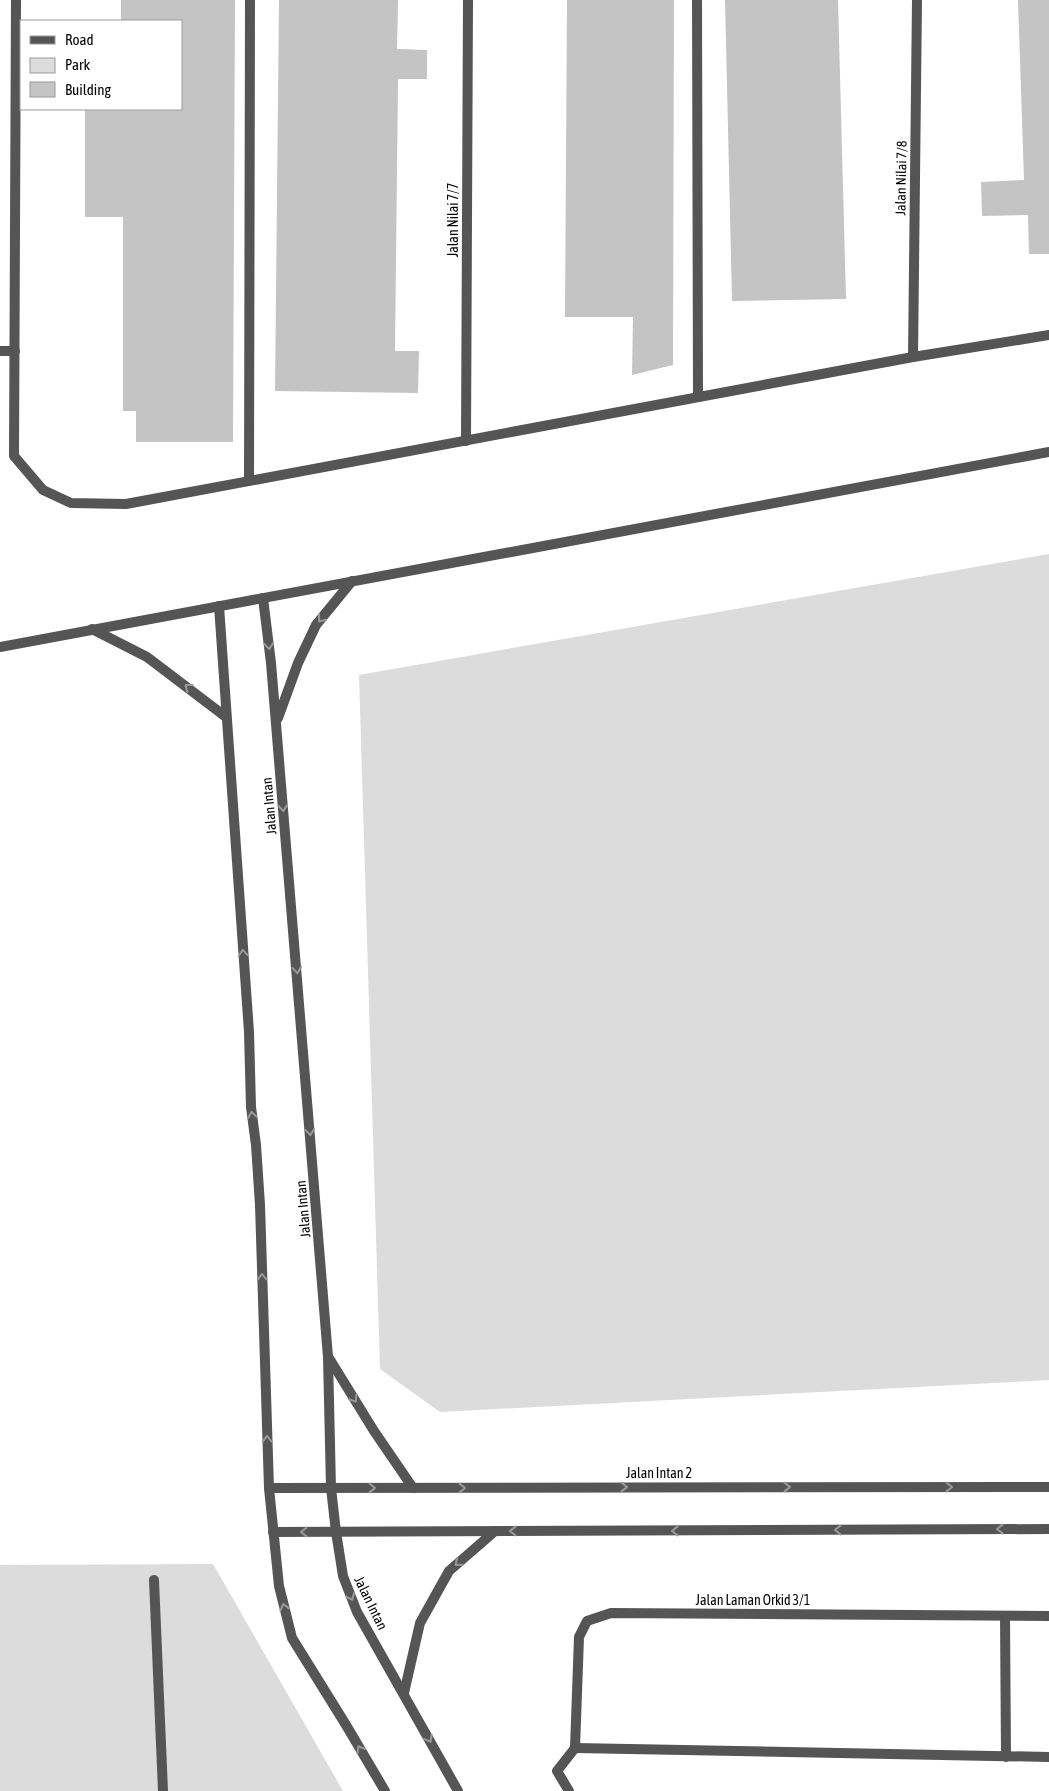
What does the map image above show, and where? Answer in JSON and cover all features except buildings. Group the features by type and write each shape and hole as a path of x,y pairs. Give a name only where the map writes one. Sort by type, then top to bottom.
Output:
{"street":[{"path":"16,0 14,456 44,490 72,503 126,504 913,357 1049,335"},
{"path":"249,481 250,0"},
{"name":"Jalan Nilai 7/7","path":"466,441 468,0"},
{"path":"697,0 698,398"},
{"name":"Jalan Nilai 7/8","path":"913,357 917,0"},
{"path":"0,351 15,351"},
{"path":"0,647 1049,452"},
{"path":"276,723 298,663 316,625 352,582"},
{"name":"Jalan Intan","path":"263,598 271,663 328,1357 331,1488 343,1576 357,1612 458,1791"},
{"path":"218,606 249,1032 251,1107 256,1145 260,1205 268,1488 279,1586 292,1638 385,1791"},
{"path":"92,630 147,657 226,717"},
{"path":"328,1357 374,1432 413,1488"},
{"name":"Jalan Intan 2","path":"268,1488 1049,1487"},
{"path":"273,1532 1049,1529"},
{"path":"404,1693 420,1622 439,1588 449,1571 495,1531"},
{"path":"154,1580 163,1791"},
{"name":"Jalan Laman Orkid 3/1","path":"575,1748 579,1637 587,1621 611,1613 1049,1616"},
{"path":"1005,1616 1006,1757"},
{"path":"568,1791 557,1771 575,1748 1049,1757"}],"green space":[{"path":"1049,554 1049,1380 440,1412 380,1369 359,675"},
{"path":"213,1564 343,1791 0,1791 0,1565"}]}
